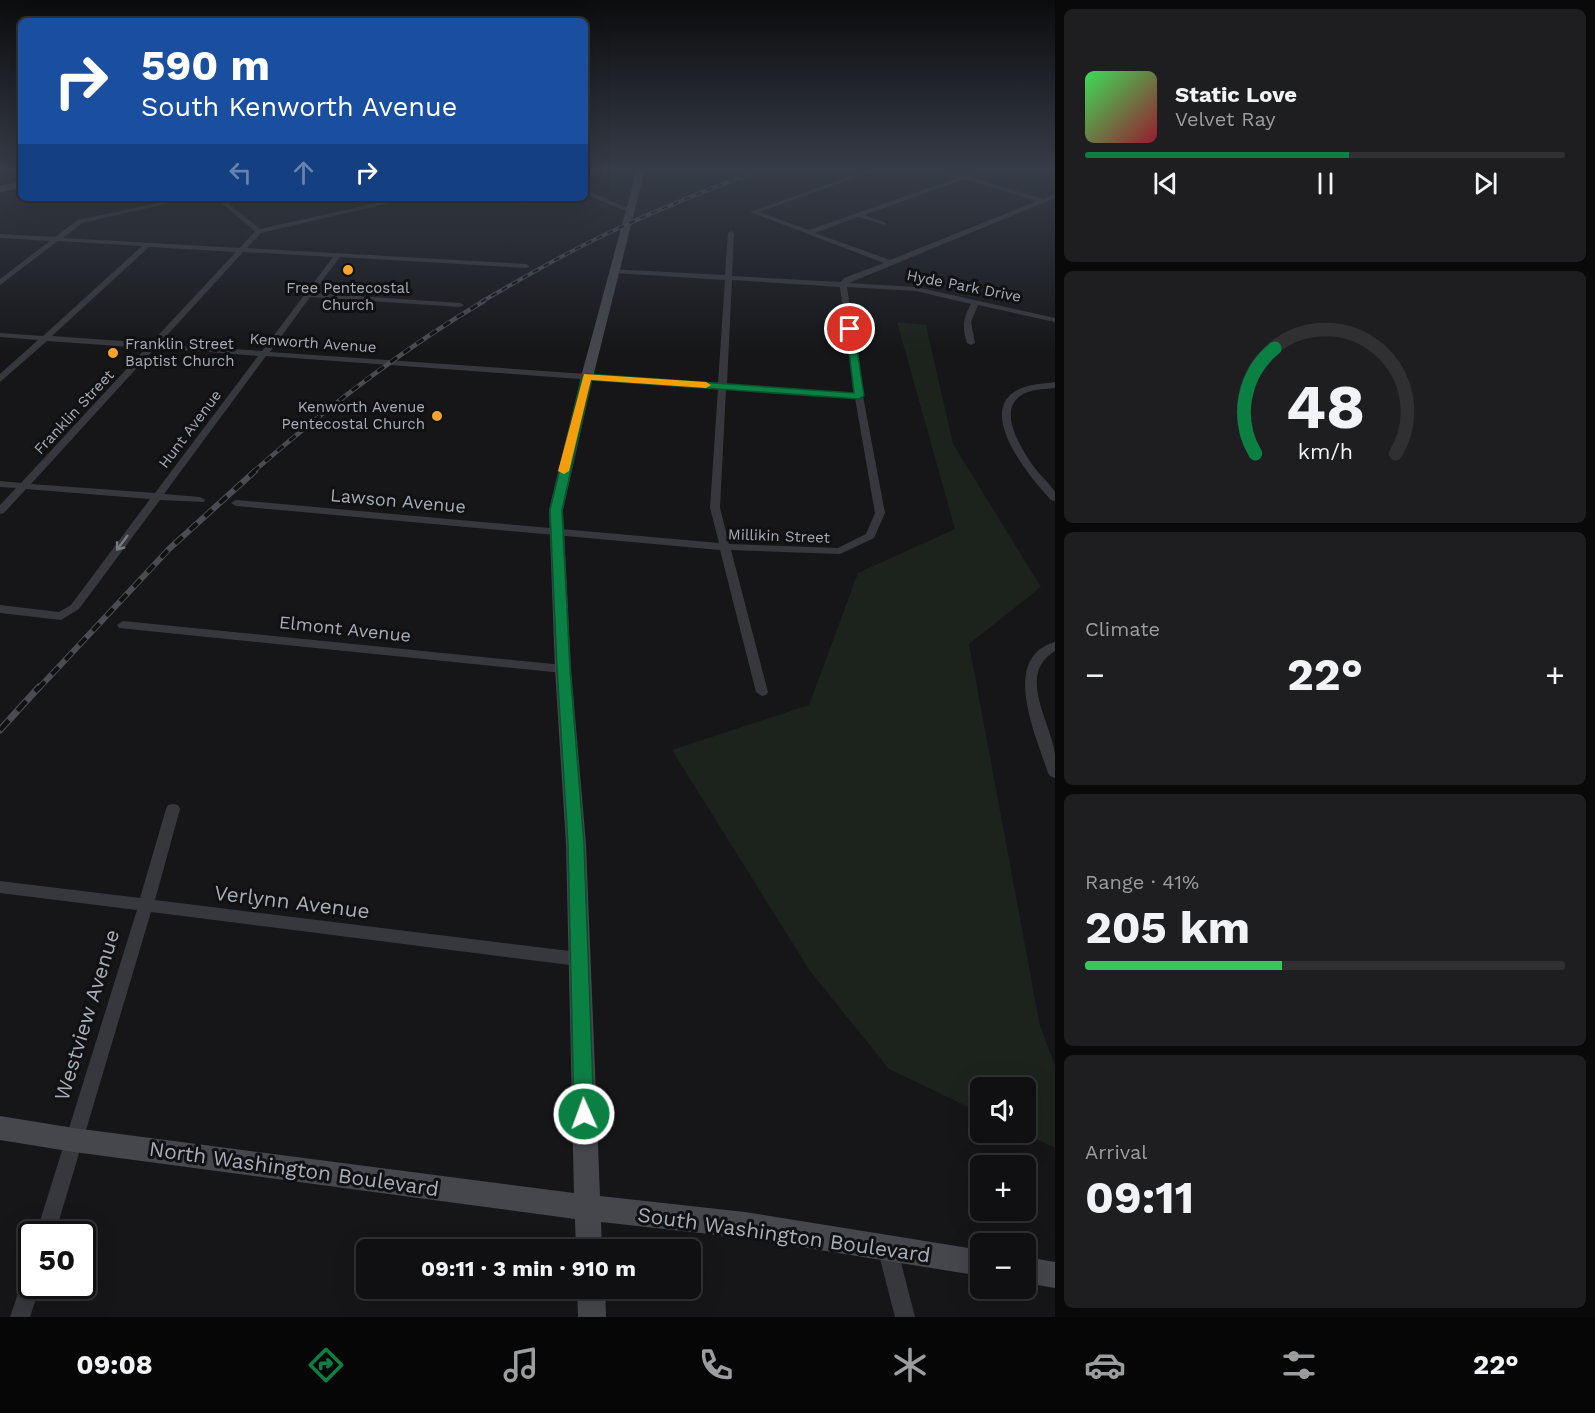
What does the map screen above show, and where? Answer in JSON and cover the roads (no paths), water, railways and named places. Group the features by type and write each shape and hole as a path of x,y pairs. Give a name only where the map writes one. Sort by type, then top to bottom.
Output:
{"main road":[{"path":"589,1239 576,844 563,669 557,498 625,230"},
{"name":"North Washington Boulevard","path":"0,1128 74,1140 588,1208"},
{"name":"South Washington Boulevard","path":"588,1208 746,1225 970,1261"},
{"path":"1036,1272 1055,1275"},
{"path":"591,1299 592,1317"}],"street":[{"path":"0,283 67,230"},
{"path":"801,230 889,262"},
{"path":"808,233 815,230"},
{"path":"843,285 847,280 969,230"},
{"name":"Franklin Street","path":"0,511 259,231"},
{"path":"730,233 715,508 762,692"},
{"path":"0,236 526,266"},
{"path":"0,379 148,244"},
{"name":"Hunt Avenue","path":"0,609 61,615 75,607 338,255"},
{"name":"Hyde Park Drive","path":"614,271 916,289 1055,320"},
{"name":"Millikin Street","path":"557,532 725,547 840,551 870,536 880,513 859,396 843,285"},
{"path":"309,295 460,305"},
{"path":"971,343 965,326 966,319 976,302"},
{"name":"Kenworth Avenue","path":"0,335 859,396"},
{"path":"1055,384 1027,388 1007,404 1006,411 1008,425 1022,458 1055,498"},
{"path":"0,484 200,500"},
{"name":"Lawson Avenue","path":"236,503 557,532"},
{"name":"Elmont Avenue","path":"123,625 563,669"},
{"path":"1055,646 1044,651 1035,663 1031,677 1032,696 1055,773"},
{"name":"Westview Avenue","path":"49,1221 173,809"},
{"name":"Verlynn Avenue","path":"0,887 578,959"},
{"path":"887,1247 905,1317"},
{"path":"20,1317 26,1299"}],"railway":[{"path":"481,302 566,254 614,230"},
{"path":"253,472 364,381 484,301"},
{"path":"38,689 170,548 255,471"},
{"path":"0,730 39,687"}],"place":[{"name":"Free Pentecostal Church","path":"348,270"},
{"name":"Franklin Street Baptist Church","path":"113,353"},
{"name":"Kenworth Avenue Pentecostal Church","path":"437,416"}]}
